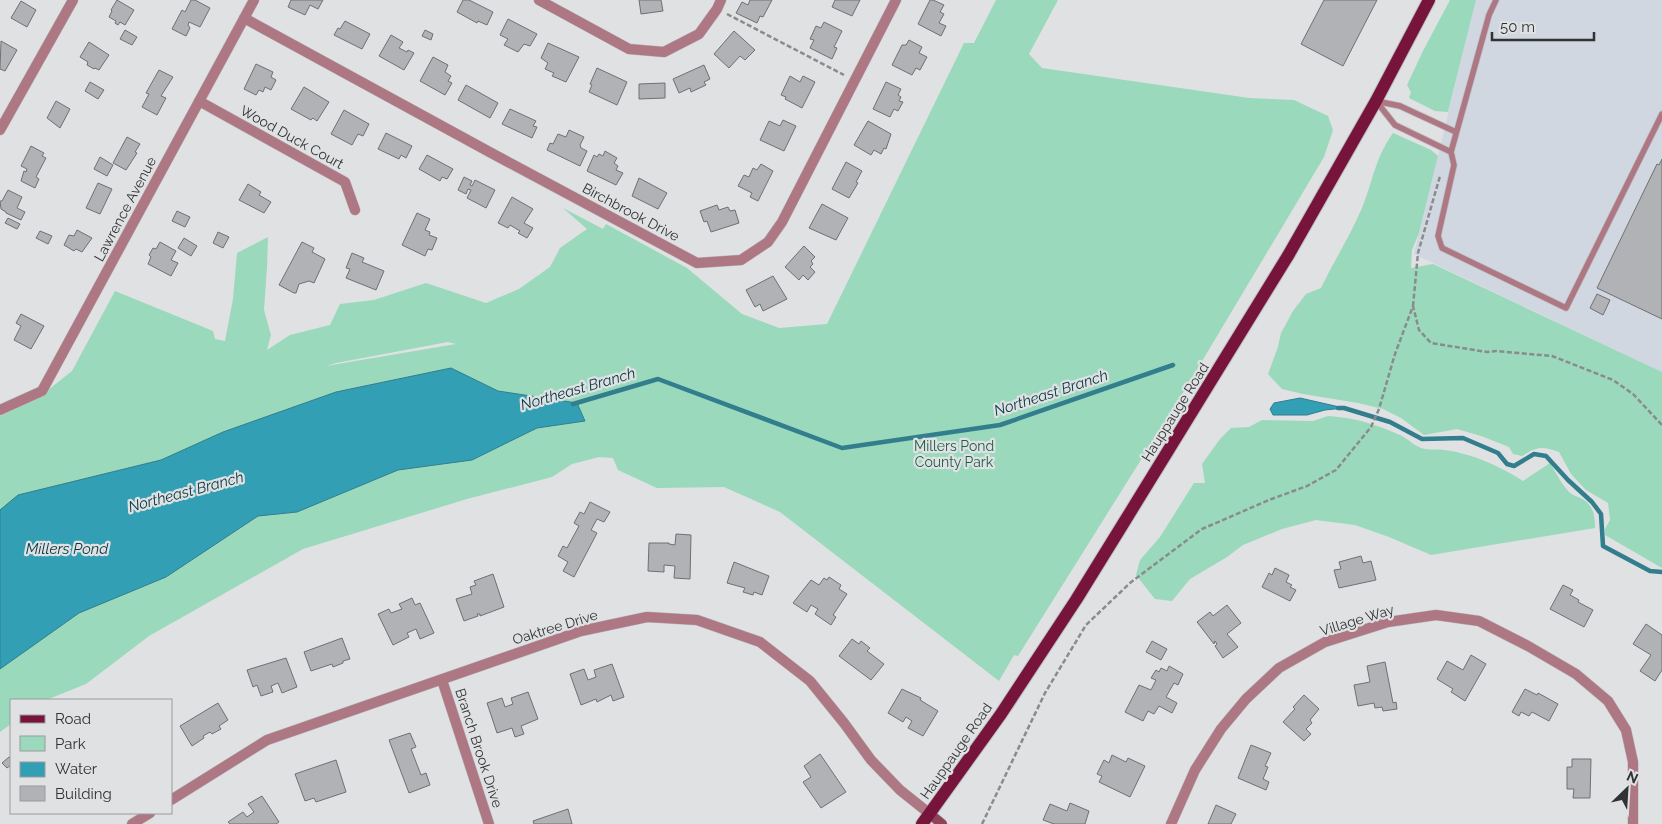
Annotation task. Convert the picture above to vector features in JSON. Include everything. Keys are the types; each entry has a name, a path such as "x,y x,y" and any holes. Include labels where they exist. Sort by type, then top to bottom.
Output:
{"main road":[{"name":"Hauppauge Road","path":"926,819 1001,714 1123,524 1289,254 1376,101 1429,0"}],"street":[{"path":"0,130 73,0"},
{"name":"Lawrence Avenue","path":"0,410 42,391 254,0"},
{"path":"538,0 629,49 664,52 699,34 719,5"},
{"name":"Birchbrook Drive","path":"244,18 697,263 741,260 768,242 782,222 896,0"},
{"name":"Wood Duck Court","path":"199,101 345,182 355,210"},
{"name":"Village Way","path":"1171,824 1195,770 1221,729 1246,699 1279,668 1325,642 1388,622 1436,615 1478,621 1528,646 1576,674 1608,701 1626,730 1633,762 1633,824"},
{"name":"Oaktree Drive","path":"172,799 268,740 581,631 646,617 698,620 760,642 810,681 871,760 926,819"},
{"name":"Branch Brook Drive","path":"442,680 489,824"},
{"path":"132,824 148,814"},
{"path":"926,819 942,824"}],"lane":[{"path":"1496,0 1489,15 1451,152 1454,165 1438,236 1442,248 1566,308 1662,114"},
{"path":"1376,101 1400,106 1456,132"},
{"path":"1376,101 1395,125 1451,152"}],"path":[{"path":"719,5 855,80"},
{"path":"982,824 1045,692 1086,625 1130,583 1202,529 1307,486 1336,470 1371,426 1379,409 1395,354 1413,306 1418,253 1440,176 1451,152"},
{"path":"1413,306 1419,330 1431,343 1487,352 1496,351 1552,356 1613,380 1633,394 1662,425"}],"shaded area":[{"path":"1476,0 1662,0 1662,372 1414,254"}],"green space":[{"name":"Millers Pond County Park","path":"996,0 1058,0 1029,54 1042,68 1249,98 1294,100 1328,116 1333,130 1324,157 1186,388 1018,656 1014,655 999,681 780,512 724,487 657,488 618,470 613,458 599,457 572,464 552,477 467,499 303,549 149,636 86,684 48,699 10,699 10,725 0,732 0,416 38,398 72,371 115,291 213,331 215,339 225,341 233,299 237,253 268,237 264,310 271,335 267,350 290,335 330,325 340,304 374,300 426,283 486,303 519,289 550,267 560,248 587,229 563,208 603,229 606,224 687,268 742,314 779,328 827,324 964,43 974,43","holes":["448,342 456,344 326,366"]},
{"path":"1450,0 1476,0 1448,112 1435,111 1409,98 1411,92 1407,85"},
{"path":"1393,133 1431,150 1438,156 1419,233 1412,250 1411,268 1433,264 1662,372 1662,568 1605,535 1605,529 1610,520 1608,503 1586,490 1571,474 1559,452 1540,448 1522,456 1513,454 1509,447 1457,429 1424,435 1401,418 1383,409 1282,389 1268,374 1281,333 1293,311 1306,294 1321,288 1352,229 1362,208 1382,151"},
{"path":"1328,416 1348,418 1374,425 1402,436 1422,448 1445,450 1476,458 1505,470 1523,481 1550,463 1570,493 1582,499 1590,506 1594,516 1595,528 1431,555 1355,525 1316,520 1282,529 1243,545 1190,579 1172,601 1155,599 1136,575 1140,560 1160,537 1194,483 1205,483 1202,464 1220,439 1231,428 1249,427 1262,420 1313,421"}],"water":[{"name":"Millers Pond","path":"451,368 498,391 577,403 585,421 537,428 472,460 398,470 297,512 258,516 166,577 79,613 0,669 0,510 18,495 161,460 223,432 336,392"},
{"path":"1300,398 1344,408 1325,410 1307,415 1273,415 1270,409 1274,403"}],"building":[{"path":"117,0 134,10 125,25 120,22 118,25 115,23 116,21 109,17"},
{"path":"191,0 195,0 210,8 200,27 189,22 190,28 186,36 172,29 182,10 185,12"},
{"path":"291,0 323,0 318,9 310,5 305,15 288,7"},
{"path":"463,0 469,0 493,12 487,25 478,21 477,23 457,12"},
{"path":"639,0 661,0 663,11 641,14"},
{"path":"750,0 772,0 763,17 760,16 757,23 736,13 742,2 748,5"},
{"path":"835,0 860,0 852,16 832,7"},
{"path":"930,0 944,5 940,12 944,14 939,23 946,26 941,36 918,24"},
{"path":"1324,0 1377,0 1343,66 1301,44"},
{"path":"21,1 36,10 27,27 11,18"},
{"path":"508,19 537,34 530,46 524,44 518,52 504,45 508,39 500,35"},
{"path":"345,21 370,34 362,49 334,35"},
{"path":"824,22 842,31 834,47 837,48 832,59 810,48 814,40 810,39 816,26 821,28"},
{"path":"125,30 137,37 132,45 120,39"},
{"path":"425,30 433,34 431,40 422,36"},
{"path":"734,31 755,50 745,60 740,56 729,68 714,54"},
{"path":"391,35 403,42 399,48 414,53 404,70 379,56"},
{"path":"909,40 922,47 919,53 927,57 920,70 916,68 912,75 892,65 902,45 906,45"},
{"path":"1,41 17,50 5,71 0,69"},
{"path":"89,42 109,55 99,70 87,65 88,62 80,57"},
{"path":"548,43 579,57 566,82 552,76 554,73 545,69 548,63 541,58"},
{"path":"433,57 448,65 445,72 451,76 448,81 452,83 445,95 420,81"},
{"path":"256,64 273,72 271,77 276,80 271,90 265,87 263,92 259,90 256,95 244,89"},
{"path":"704,65 710,79 704,82 706,85 691,92 690,88 679,93 673,79"},
{"path":"597,68 627,82 617,105 589,92 592,85 590,84"},
{"path":"159,70 173,77 161,96 166,98 157,115 142,107 149,94 146,93"},
{"path":"790,76 800,82 803,76 815,82 802,108 781,95"},
{"path":"90,82 104,90 98,99 85,91"},
{"path":"886,82 901,89 898,95 901,97 899,101 903,102 898,111 894,109 890,117 873,109"},
{"path":"665,83 665,98 639,99 639,84"},
{"path":"466,85 498,103 490,118 458,100"},
{"path":"304,87 329,102 317,121 313,118 311,120 291,109"},
{"path":"56,101 70,109 60,128 47,118"},
{"path":"510,109 536,121 533,126 537,127 532,138 502,124"},
{"path":"344,110 369,124 363,136 358,134 352,145 331,134"},
{"path":"783,120 796,126 784,151 760,140 769,121 780,126"},
{"path":"868,121 891,134 886,149 884,148 881,154 874,150 871,155 854,145"},
{"path":"569,130 584,137 580,145 581,148 587,151 580,166 547,150 550,143 553,144 558,134 566,137"},
{"path":"386,133 412,146 406,158 401,155 399,159 378,149"},
{"path":"127,137 140,144 135,152 137,153 126,170 113,163"},
{"path":"31,146 44,153 42,156 46,158 36,177 39,179 35,188 21,181 24,171 26,172 27,169 21,166"},
{"path":"605,151 617,158 614,163 618,166 616,170 623,173 616,185 587,171 594,155 597,157 599,154 603,156"},
{"path":"427,155 453,169 447,179 442,177 440,181 419,169"},
{"path":"100,157 113,165 107,176 94,169"},
{"path":"1662,159 1662,319 1597,288 1657,164 1659,165"},
{"path":"846,162 862,171 856,182 858,183 849,198 832,189"},
{"path":"761,164 773,171 758,201 750,197 752,193 738,186 744,175 749,177 753,168 757,170"},
{"path":"464,177 472,181 470,185 472,186 475,180 495,190 486,208 467,198 471,190 468,189 466,194 458,190"},
{"path":"639,178 667,193 658,209 632,196"},
{"path":"98,183 112,189 100,214 86,208"},
{"path":"248,184 261,192 259,195 271,202 264,213 239,200"},
{"path":"8,190 22,197 17,208 25,212 21,220 1,209 0,201 2,201"},
{"path":"512,197 533,209 524,223 533,228 527,238 510,225 508,228 498,223"},
{"path":"822,204 848,218 836,240 809,228"},
{"path":"717,205 719,210 728,207 730,211 735,210 739,223 711,232 707,221 704,222 700,211"},
{"path":"177,211 190,217 185,227 172,221"},
{"path":"417,213 430,219 425,230 430,232 429,235 437,238 432,250 428,249 425,256 402,245"},
{"path":"8,218 20,224 17,229 5,223"},
{"path":"77,230 92,238 82,252 76,249 74,251 64,245 69,235 74,236"},
{"path":"40,231 52,236 48,244 36,238"},
{"path":"218,232 229,237 223,248 213,243"},
{"path":"184,238 197,246 191,256 178,248"},
{"path":"160,242 176,251 171,260 178,263 171,276 148,264 151,257 149,255"},
{"path":"302,242 314,248 312,252 325,259 314,283 309,281 299,284 296,293 294,293 279,285"},
{"path":"804,246 815,257 811,261 813,264 810,267 815,272 808,280 803,275 799,280 785,267"},
{"path":"352,253 364,258 362,262 384,271 376,290 346,278 350,269 346,268"},
{"path":"773,276 787,299 763,311 760,304 755,307 746,290"},
{"path":"1597,294 1610,300 1603,315 1590,308"},
{"path":"21,314 44,326 31,349 14,340 21,326 16,323"},
{"path":"590,502 610,512 604,522 597,519 591,530 597,533 574,577 563,571 568,562 558,556 563,546 567,548 579,526 574,523 580,512 584,514"},
{"path":"676,534 691,535 690,579 674,578 675,566 664,565 664,572 648,571 649,543 669,543 675,545"},
{"path":"1361,556 1363,563 1371,561 1376,580 1339,588 1334,570 1341,569 1339,562"},
{"path":"734,562 769,576 762,595 754,592 753,595 743,592 745,588 727,583"},
{"path":"1275,568 1289,575 1286,582 1296,590 1290,601 1262,587 1269,573 1272,575"},
{"path":"493,574 504,607 480,616 480,614 477,614 478,616 464,621 456,599 472,594 470,587 476,585 474,581"},
{"path":"829,577 841,585 839,589 847,594 833,615 836,617 831,625 815,614 818,609 811,605 807,612 793,603 811,580 819,585 824,578 827,580"},
{"path":"1563,585 1573,590 1570,595 1579,600 1578,602 1593,610 1584,627 1550,609"},
{"path":"412,598 415,605 420,603 434,633 420,639 416,629 407,633 409,637 393,645 378,614 389,609 391,613 402,609 399,604"},
{"path":"1227,605 1241,623 1227,634 1238,647 1223,658 1215,646 1217,644 1215,641 1214,644 1197,622 1210,612 1213,616"},
{"path":"1646,624 1662,635 1662,670 1655,681 1640,671 1651,655 1633,644"},
{"path":"342,638 350,659 333,667 332,664 311,671 304,652"},
{"path":"852,639 859,644 861,641 870,648 867,651 884,664 871,680 839,656"},
{"path":"1152,641 1167,649 1161,660 1146,652"},
{"path":"1471,655 1486,664 1465,701 1451,692 1453,689 1437,679 1447,661 1463,670"},
{"path":"286,658 297,687 282,693 278,683 271,686 273,692 261,696 257,685 253,687 247,670"},
{"path":"1385,662 1393,703 1396,702 1397,709 1383,711 1382,707 1375,708 1374,703 1358,706 1354,685 1370,682 1367,666"},
{"path":"612,664 624,697 613,701 611,695 597,702 596,699 581,705 570,674 584,669 588,680 596,677 594,670"},
{"path":"1169,666 1183,674 1178,685 1174,683 1166,697 1177,703 1172,713 1159,706 1154,714 1148,711 1143,721 1125,712 1139,685 1151,690 1156,680 1151,678 1156,670 1159,672 1161,668 1167,671"},
{"path":"902,689 921,698 920,700 938,711 923,736 908,728 912,721 906,717 903,722 888,713"},
{"path":"1525,689 1537,695 1538,693 1558,704 1549,721 1532,712 1529,716 1521,712 1519,716 1512,712"},
{"path":"528,692 538,719 521,726 524,734 515,737 512,728 497,733 487,703 502,698 505,707 513,704 511,698"},
{"path":"1304,695 1319,709 1310,720 1312,723 1306,729 1311,734 1304,741 1283,722"},
{"path":"218,703 228,720 219,726 221,729 203,736 204,738 192,746 180,726"},
{"path":"410,733 416,747 411,749 421,775 426,773 430,785 409,793 389,740"},
{"path":"1251,745 1271,753 1265,766 1268,767 1263,779 1269,782 1266,790 1238,778"},
{"path":"820,754 846,792 821,808 803,782 811,777 804,766"},
{"path":"1112,755 1126,762 1128,758 1145,766 1130,797 1099,782 1102,776 1097,774 1104,760 1109,763"},
{"path":"10,758 10,766 7,768 2,763"},
{"path":"1572,759 1591,759 1590,798 1573,798 1574,789 1567,789 1567,767 1572,767"},
{"path":"336,760 346,792 316,802 314,798 305,801 295,774"},
{"path":"262,796 279,822 276,824 230,824 228,822 243,812 247,817 254,812 248,804"},
{"path":"1070,803 1089,811 1085,824 1054,824 1043,820 1050,804 1067,811"},
{"path":"1216,805 1236,814 1231,824 1208,824"},
{"path":"568,809 572,824 534,824 533,821"}],"waterway":[{"name":"Northeast Branch","path":"573,404 658,379 842,448 1000,425 1173,365"},
{"path":"1338,408 1344,408 1390,422 1422,439 1463,438 1498,453 1507,464 1514,466 1534,454 1546,456 1592,502 1601,514 1603,546 1650,571 1662,572"}]}
